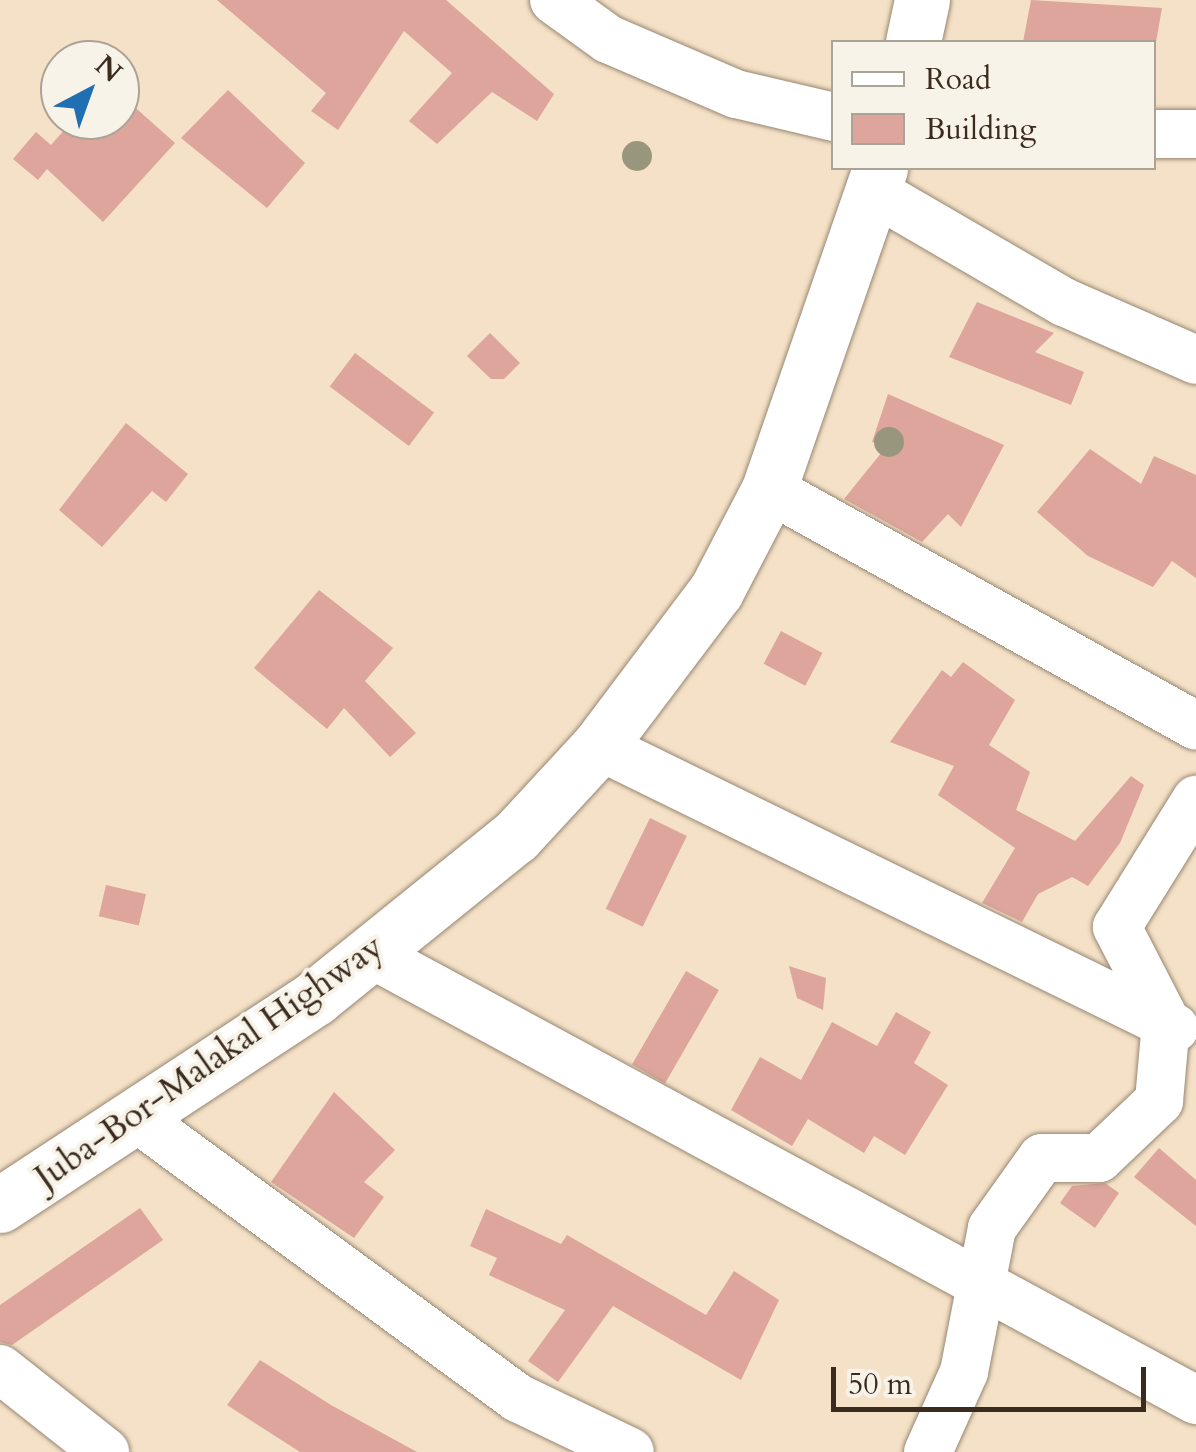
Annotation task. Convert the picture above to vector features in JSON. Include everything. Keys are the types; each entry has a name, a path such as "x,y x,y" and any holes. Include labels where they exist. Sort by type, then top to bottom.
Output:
{"main road":[{"path":"913,40 922,0"},
{"name":"Juba-Bor-Malakal Highway","path":"0,1205 138,1119 371,954 516,836 599,746 716,591 769,490 877,179"}],"street":[{"path":"554,0 608,39 736,94 831,116"},
{"path":"1156,134 1196,134"},
{"path":"877,179 1064,302 1196,360"},
{"path":"769,490 1196,726"},
{"path":"599,746 1181,1032"},
{"path":"928,1452 964,1372 992,1228 1042,1158 1099,1158 1159,1101 1181,1032 1117,927 1196,800"},
{"path":"371,954 1196,1400"},
{"path":"138,1119 518,1398 630,1452"},
{"path":"0,1369 105,1452"}],"building":[{"path":"217,0 446,0 554,94 537,121 492,92 437,144 409,121 452,73 404,31 338,130 311,111 326,93"},
{"path":"1031,0 1162,8 1156,42 1023,40"},
{"path":"228,90 305,163 267,208 181,138"},
{"path":"140,112 175,143 103,222 47,169 38,180 13,159 36,132 40,140 51,145 55,140 140,140"},
{"path":"977,302 1054,333 1035,352 1084,372 1071,405 949,357"},
{"path":"490,333 520,363 504,379 491,379 467,356"},
{"path":"355,353 434,413 409,446 330,387"},
{"path":"888,394 1004,445 961,527 948,514 922,542 844,499 886,447 872,442"},
{"path":"126,423 188,474 166,502 152,491 102,547 59,510"},
{"path":"1090,449 1141,484 1154,456 1196,475 1196,578 1172,561 1153,587 1088,556 1037,512"},
{"path":"319,590 393,648 365,681 416,733 390,757 344,708 327,729 254,668"},
{"path":"781,631 822,653 805,686 764,664"},
{"path":"963,662 1015,700 989,745 1030,772 1016,810 1075,841 1131,776 1144,785 1120,843 1088,886 1072,877 1038,894 1022,922 982,903 1015,848 938,795 954,766 890,742 942,670 951,677"},
{"path":"650,818 687,836 643,927 606,909"},
{"path":"106,885 146,894 139,925 99,916"},
{"path":"789,966 826,978 823,1010 797,998"},
{"path":"686,971 719,990 665,1084 632,1065"},
{"path":"896,1012 931,1032 914,1063 948,1085 905,1155 874,1136 864,1153 808,1119 792,1146 731,1110 760,1057 801,1080 832,1022 877,1046"},
{"path":"334,1092 395,1150 364,1182 384,1197 354,1238 271,1182"},
{"path":"1159,1148 1196,1180 1196,1226 1134,1177"},
{"path":"1105,1183 1119,1193 1095,1228 1060,1203 1072,1186"},
{"path":"140,1208 163,1240 12,1345 0,1342 0,1305"},
{"path":"486,1209 561,1244 567,1235 706,1315 734,1271 779,1300 741,1380 613,1306 558,1382 528,1361 565,1310 489,1275 497,1258 470,1246"},
{"path":"260,1360 417,1452 300,1452 227,1405"}]}
